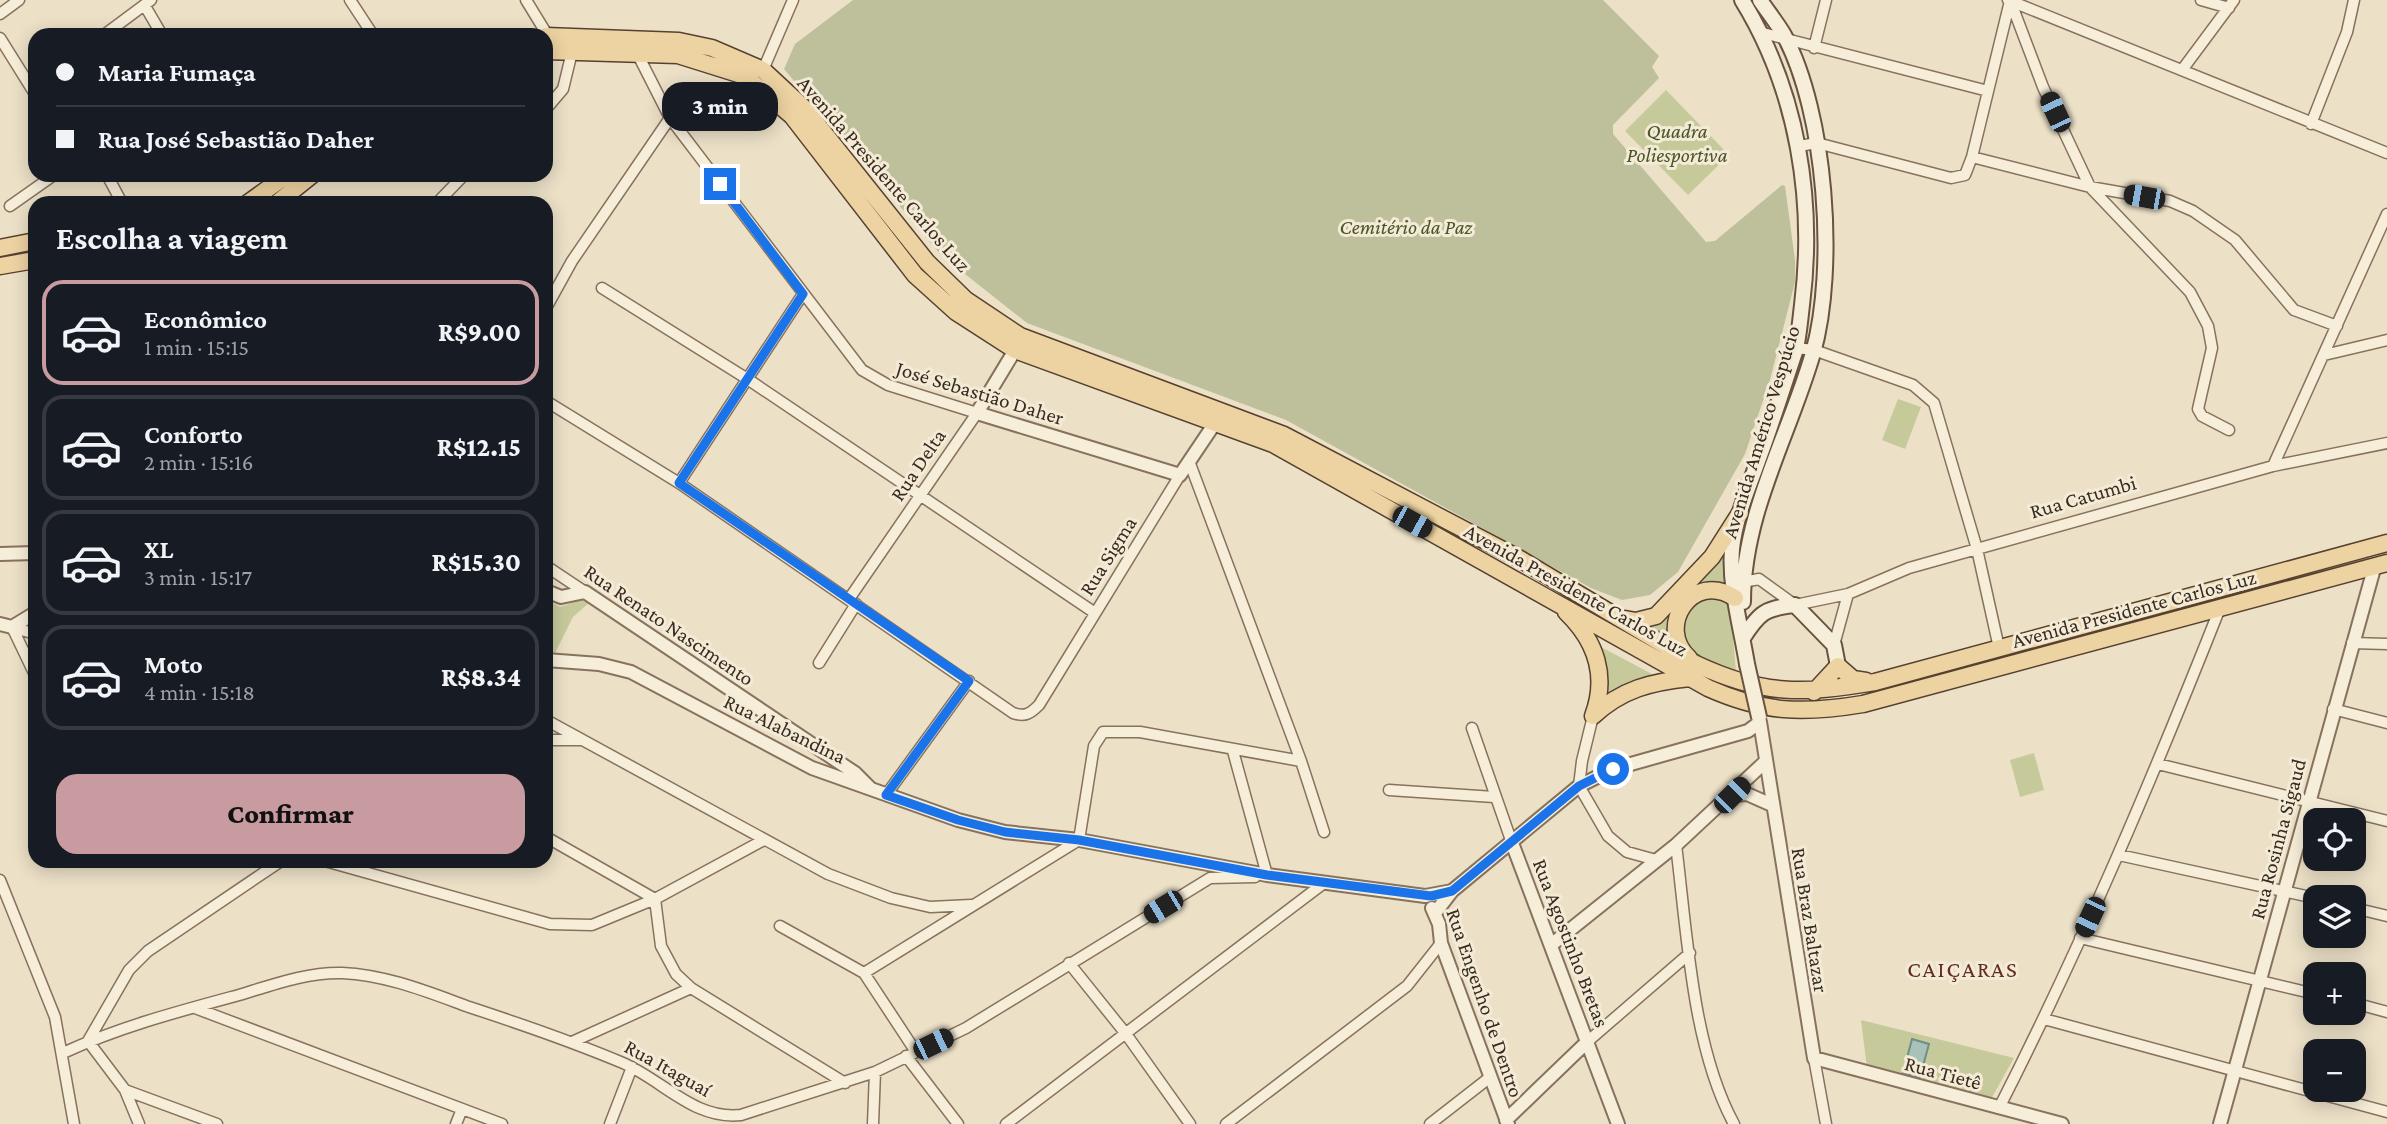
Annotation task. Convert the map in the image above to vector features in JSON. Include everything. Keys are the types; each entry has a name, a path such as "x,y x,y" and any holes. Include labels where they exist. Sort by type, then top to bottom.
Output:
{"main road":[{"name":"Avenida Américo Vespúcio","path":"1742,0 1763,33 1782,85 1799,146 1806,224 1805,276 1796,348 1740,513 1732,547 1735,598 1760,719"},
{"name":"Avenida Américo Vespúcio","path":"1743,638 1743,582 1748,537 1814,350 1824,281 1825,222 1817,143 1801,80 1784,36 1760,0"},
{"name":"Avenida Presidente Carlos Luz","path":"553,41 679,40 712,48 763,69 804,108 927,262 966,300 1020,335 1219,416 1551,598 1693,671 1771,690 1813,692 1875,682 2384,544"},
{"name":"Avenida Presidente Carlos Luz","path":"553,44 572,52 678,55 708,62 745,76 764,89 792,116 915,275 956,312 1015,350 1296,441 1520,559 1622,619 1731,699 1767,710 1828,710 1863,704 2381,564"},
{"path":"272,196 291,190"},
{"path":"0,248 28,243"},
{"path":"0,265 28,261"},
{"path":"1622,619 1636,621 1656,615 1713,557 1740,513"},
{"path":"2381,564 2384,544"},
{"path":"1593,716 1625,691 1693,671 1677,638 1679,612 1688,598 1706,589 1723,589 1735,598"},
{"path":"1551,598 1577,623 1593,646 1600,679 1593,716"},
{"path":"1794,605 1834,645 1838,666 1853,679 1875,682"},
{"name":"Rua Catumbi","path":"1743,638 1760,614 1776,607 1794,605"},
{"path":"1813,692 1838,666"}],"street":[{"path":"0,13 19,0"},
{"path":"350,0 368,28"},
{"path":"526,0 540,28"},
{"path":"763,69 793,0"},
{"path":"1814,48 1826,0"},
{"path":"2009,0 2387,153"},
{"path":"1799,146 1817,143 1951,178 1965,175 1972,157 2009,0"},
{"path":"2009,0 2043,87 2090,187 2190,292 2202,314 2212,348 2198,409 2202,416 2229,430"},
{"path":"2182,70 2231,4 2201,0"},
{"path":"2311,124 2347,32 2354,0"},
{"path":"114,28 148,3 159,28"},
{"path":"1763,33 1784,36 1814,48 1988,91"},
{"path":"2,43 28,81"},
{"path":"553,101 563,89 572,52"},
{"name":"José Sebastião Daher","path":"637,53 670,118 849,355 873,379 1180,475"},
{"path":"553,295 572,261 670,118"},
{"path":"1972,157 2090,187 2170,201 2202,216 2235,240 2294,310 2337,326"},
{"path":"9,206 44,182"},
{"path":"444,196 457,182"},
{"path":"2273,466 2387,214"},
{"path":"2372,247 2387,242"},
{"path":"602,288 749,380 1095,613"},
{"path":"679,483 803,294"},
{"path":"2325,355 2387,340"},
{"path":"1796,348 1814,350 1913,385 1929,396 1937,410 1977,549 1999,648"},
{"name":"Rua Delta","path":"820,663 853,601 920,495 977,413 1015,350"},
{"path":"553,405 679,483 969,681 879,793"},
{"name":"Rua Sigma","path":"969,681 1022,716 1031,713 1219,416"},
{"name":"Rua Catumbi","path":"1794,605 1848,594 1909,568 2273,466 2387,443"},
{"path":"1189,461 1301,761 1324,832"},
{"path":"0,554 28,552"},
{"name":"Rua Rosinha Sigaud","path":"2220,1124 2333,709 2352,643 2381,564"},
{"name":"Rua Renato Nascimento","path":"553,571 855,773 879,793"},
{"path":"1743,582 1759,579 1794,605"},
{"path":"553,594 561,597 585,592"},
{"path":"1834,645 1848,594"},
{"path":"1999,1108 2044,1019 2119,855 2220,608"},
{"path":"6,625 28,616"},
{"path":"6,625 28,632"},
{"path":"6,625 28,664"},
{"path":"2352,643 2387,645"},
{"name":"Rua Alabandina","path":"553,661 600,664 631,672 812,768 958,820 1005,832 1079,840 1264,875 1425,896 1452,891"},
{"path":"2333,709 2387,723"},
{"path":"1593,716 1584,750 1579,786 1608,836 1627,852 1656,860"},
{"path":"1435,913 1452,891 1579,786 1613,769 1748,731 1760,719"},
{"name":"Rua Braz Baltazar","path":"1760,719 1826,1124"},
{"path":"553,724 762,841 828,874 891,898 930,906 972,905"},
{"path":"864,973 1079,840 1091,762 1098,738 1112,730 1140,732 1233,751 1301,761"},
{"path":"1748,731 1763,739"},
{"name":"Rua Agostinho Bretas","path":"1473,733 1494,797 1618,1124"},
{"path":"553,740 579,740"},
{"path":"1233,751 1264,875"},
{"path":"1551,944 1676,845 1766,761"},
{"path":"2158,764 2387,821"},
{"path":"1389,790 1494,797"},
{"path":"1732,795 1747,794 1772,805"},
{"path":"553,841 655,899 666,959 691,988 845,1083"},
{"path":"350,868 550,925 592,925 655,899 762,841"},
{"path":"1676,845 1690,953 1712,1070 1720,1098 1734,1124"},
{"path":"2119,855 2303,895"},
{"path":"139,1124 125,1090 88,1041 129,970 148,951 271,868"},
{"name":"Rua Itaguaí","path":"63,1053 88,1041 194,1007 305,976 341,973 391,980 572,1042 632,1067 703,1111 723,1116 741,1115 875,1072 966,1028 1210,878 1264,875"},
{"path":"0,880 55,1017 74,1124"},
{"path":"1006,1124 1324,883"},
{"name":"Rua Engenho de Dentro","path":"1425,896 1435,913 1441,943 1507,1122"},
{"path":"2366,911 2387,916"},
{"path":"780,926 864,973 911,1054 958,1124"},
{"path":"2080,938 2303,991"},
{"path":"1226,1124 1407,986 1441,943"},
{"path":"1507,1122 1587,1042 1690,953"},
{"path":"1069,963 1126,1034 1190,1124"},
{"path":"572,1042 691,988"},
{"path":"2366,1006 2387,1012"},
{"path":"194,1007 502,1124"},
{"path":"2044,1019 2387,1112"},
{"name":"Rua Tietê","path":"1814,1058 2063,1124"},
{"path":"610,1124 632,1067"},
{"path":"873,1124 875,1072"},
{"path":"1430,1124 1489,1078"},
{"path":"125,1090 217,1124"},
{"path":"456,1124 462,1109"}],"green space":[{"name":"Cemitério da Paz","path":"853,0 1603,0 1659,56 1652,67 1659,78 1613,125 1613,134 1706,242 1715,241 1782,185 1785,186 1795,260 1795,282 1770,380 1745,454 1678,572 1650,595 1622,600 1591,588 1286,420 1027,323 941,255 784,69 795,44"},
{"name":"Quadra Poliesportiva","path":"1666,90 1729,155 1688,195 1625,131"},
{"path":"1898,399 1921,407 1905,449 1882,440"},
{"path":"1723,551 1728,587 1703,584 1673,643 1647,629 1659,621"},
{"path":"1704,595 1727,602 1731,614 1736,672 1696,657 1686,647 1681,623 1683,615"},
{"path":"583,599 590,602 573,617 553,655 553,604 560,607"},
{"path":"1601,647 1652,674 1650,679 1615,694 1609,692 1601,666"},
{"path":"2034,753 2044,790 2020,797 2010,760"},
{"path":"1861,1020 2014,1058 1990,1101 1867,1068"}],"water":[{"path":"1912,1039 1929,1044 1920,1077 1903,1073"}],"district":[{"name":"CAIÇARAS","path":"1963,969"}],"route":[{"path":"720,184 803,294 679,483 969,681 886,795 958,820 1005,832 1079,840 1267,875 1431,896 1452,891 1579,786 1613,769"}]}
